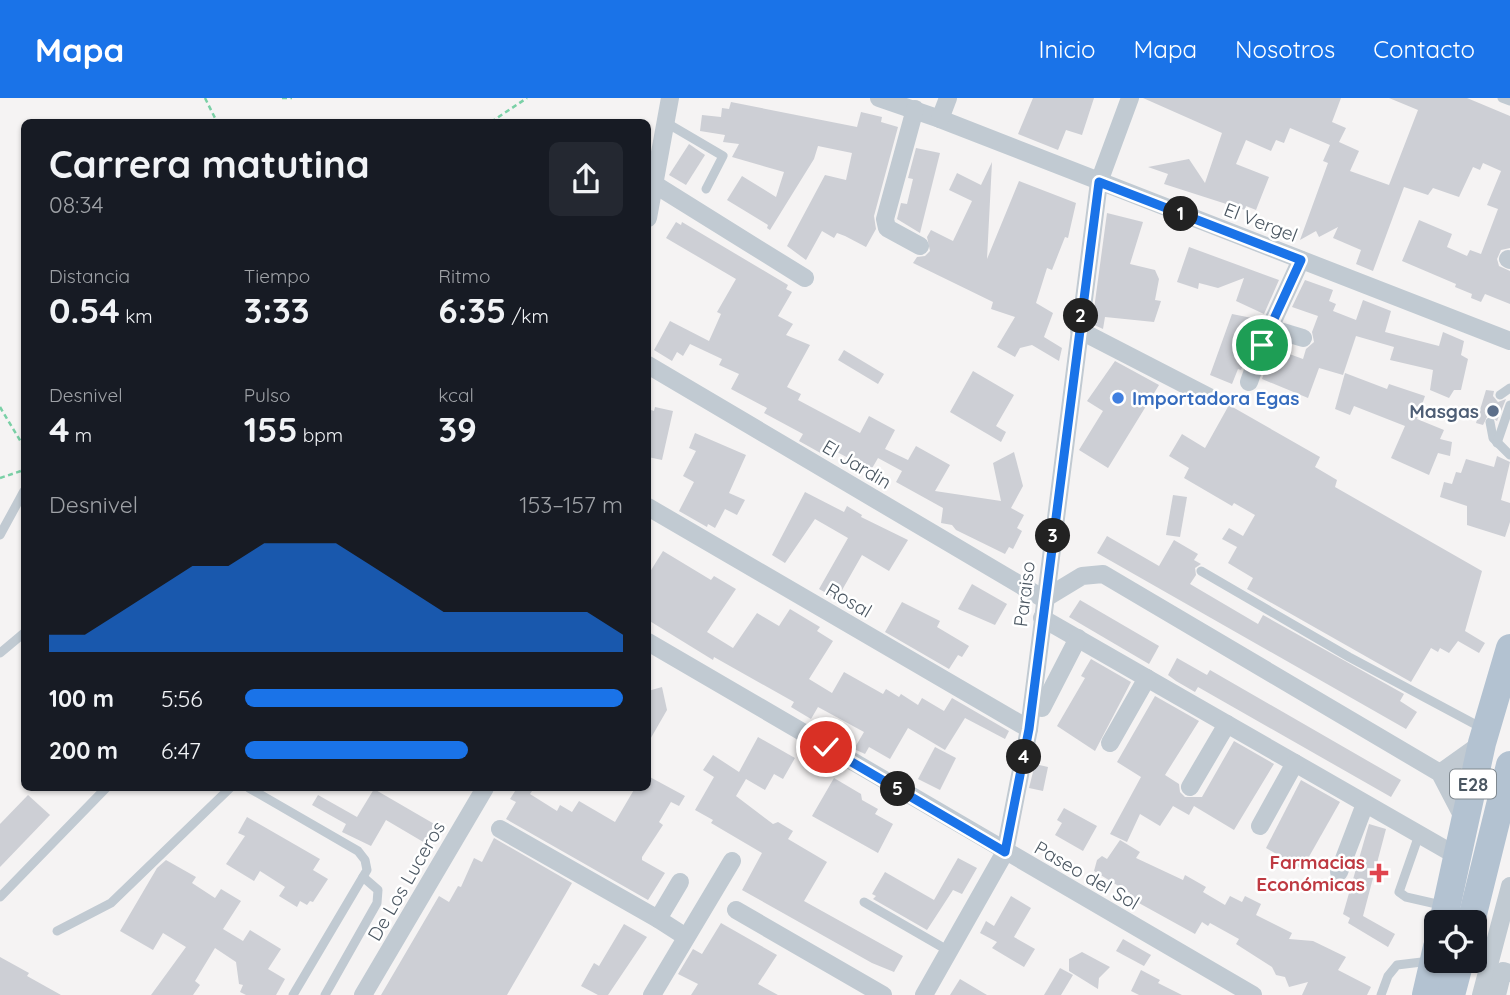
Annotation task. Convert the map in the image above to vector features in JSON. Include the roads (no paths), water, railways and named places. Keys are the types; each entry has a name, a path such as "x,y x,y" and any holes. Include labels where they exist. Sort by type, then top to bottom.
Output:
{"main road":[{"name":"E28","path":"1459,910 1457,856 1484,737 1510,648"},
{"name":"E28","path":"1460,910 1510,765"},
{"path":"1426,995 1436,973"},
{"path":"1446,973 1451,995"}],"street":[{"path":"651,201 670,98"},
{"name":"El Vergel","path":"879,98 940,118 1510,341"},
{"path":"940,118 948,98"},
{"name":"Paraiso","path":"924,995 1005,852 1029,729 1099,182 1130,98"},
{"path":"915,109 884,219 887,228 920,246"},
{"path":"654,184 805,278"},
{"path":"1249,382 1301,260"},
{"path":"1270,328 1303,338"},
{"path":"1079,330 1209,397"},
{"name":"El Jardin","path":"651,367 1043,608 1078,638 1457,856"},
{"name":"Rosal","path":"651,509 1029,729"},
{"path":"1043,608 1082,576 1103,574 1440,773 1465,821"},
{"path":"1042,708 1078,638"},
{"name":"Paseo del Sol","path":"651,644 1253,995"},
{"path":"1110,743 1147,678"},
{"path":"1190,787 1227,724"},
{"path":"1440,773 1484,737"},
{"path":"1260,826 1295,763"},
{"name":"De Los Luceros","path":"363,995 483,791"},
{"path":"1339,872 1365,804"},
{"path":"500,829 687,937"},
{"path":"652,995 732,861"},
{"path":"657,919 680,882"},
{"path":"1481,995 1503,935 1510,886"},
{"path":"736,910 883,995"},
{"path":"1497,995 1503,971 1510,973"}],"lane":[{"path":"1502,98 1510,101"},
{"path":"665,121 723,156 706,190"},
{"path":"1500,395 1510,388"},
{"path":"1496,443 1510,405"},
{"path":"1490,422 1496,443 1510,455"},
{"path":"0,535 21,496"},
{"path":"1201,571 1484,737"},
{"path":"0,653 21,636"},
{"path":"0,897 103,791"},
{"path":"57,932 111,903 227,791"},
{"path":"254,791 358,851 365,860 367,870 293,995"},
{"path":"1419,835 1399,892 1406,897 1447,910"},
{"path":"325,995 377,903 378,890 363,877"},
{"path":"864,902 949,951"},
{"path":"1381,995 1388,976 1397,965 1424,960"}],"place":[{"name":"Importadora Egas","path":"1118,398"},
{"name":"Masgas","path":"1493,411"},
{"name":"Farmacias Económicas","path":"1379,873"}]}
